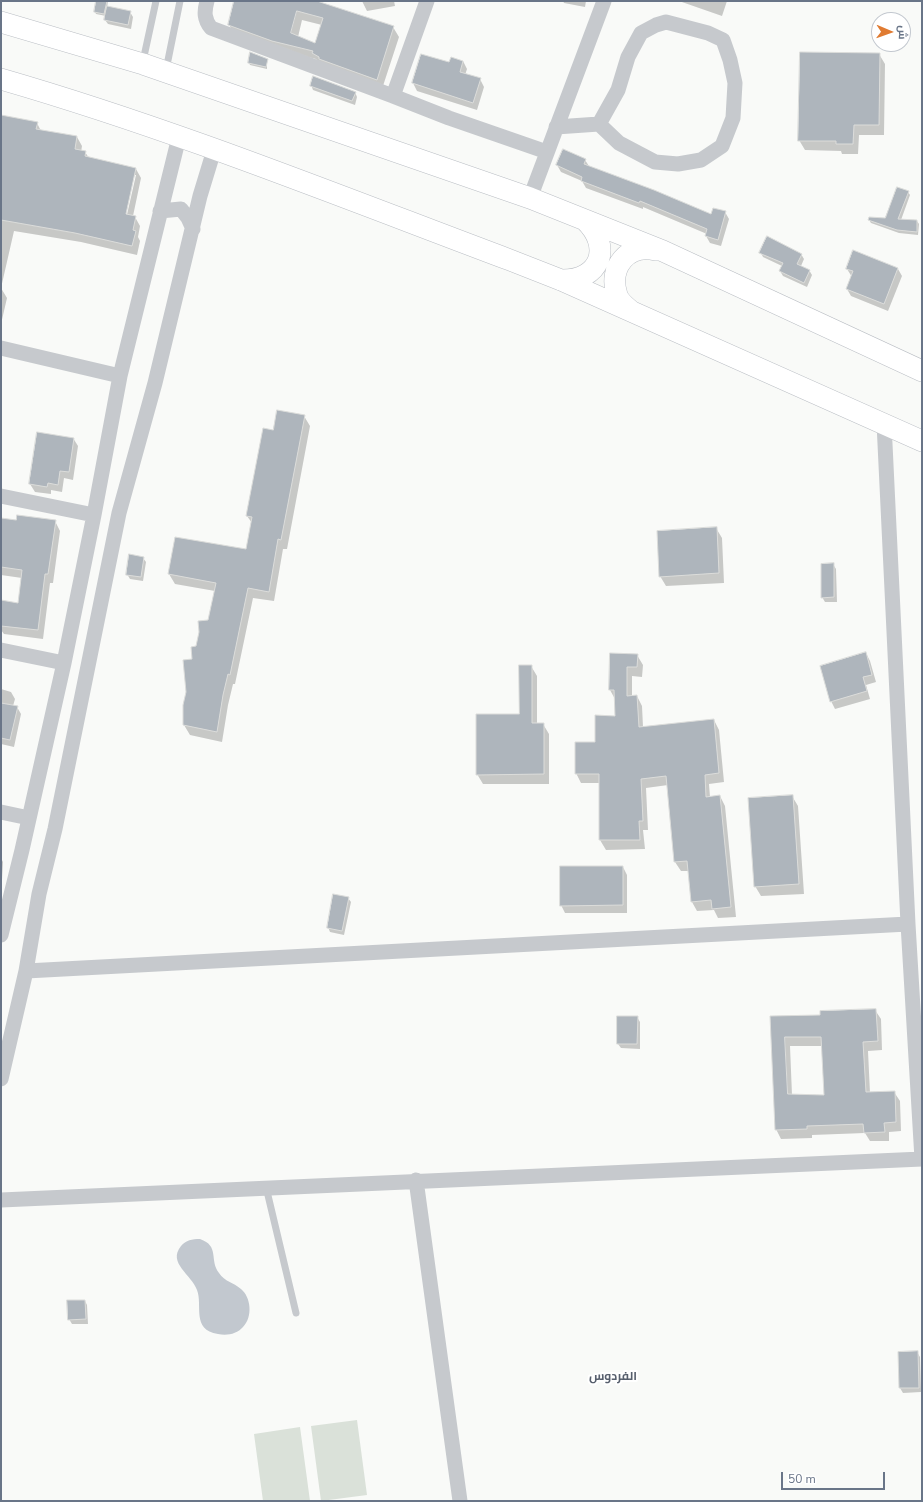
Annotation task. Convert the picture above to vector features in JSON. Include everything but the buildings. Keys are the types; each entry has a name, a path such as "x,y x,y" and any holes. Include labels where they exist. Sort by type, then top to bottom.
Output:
{"street":[{"path":"207,1 204,15 211,28 449,118 547,152"},
{"path":"393,96 427,1"},
{"path":"530,198 604,1"},
{"path":"1,22 143,64 530,198 663,251 922,371"},
{"path":"556,127 599,124 619,143 655,162 678,164 701,160 722,146 733,118 735,83 730,60 723,40 708,33 666,22 656,25 641,33 628,57 618,90 599,124"},
{"path":"1,80 49,93 179,137 561,280 922,441"},
{"path":"1,935 64,663 120,376 179,137"},
{"path":"1,1079 26,971 39,894 55,829 119,513 155,383 214,150"},
{"path":"160,211 181,209 188,218 193,229"},
{"path":"561,280 575,280 587,275 599,260 600,242 597,233 585,220"},
{"path":"633,312 622,304 617,296 616,276 618,266 631,252 639,248 663,251"},
{"path":"1,348 120,376"},
{"path":"1,1200 416,1180 922,1159 908,924 884,423"},
{"path":"1,496 94,515"},
{"path":"1,650 64,663"},
{"path":"1,812 29,818"},
{"path":"26,971 908,924"},
{"path":"416,1180 460,1501"}],"lane":[{"path":"143,64 156,1"},
{"path":"166,72 180,1"},
{"path":"266,1187 296,1313"}],"shaded area":[{"path":"200,1239 210,1245 216,1268 221,1276 241,1289 249,1302 250,1307 246,1323 235,1333 228,1335 218,1334 210,1332 204,1328 201,1322 199,1296 197,1290 182,1269 177,1258 177,1252 185,1242"},
{"path":"357,1420 367,1495 321,1501 311,1426"},
{"path":"300,1427 310,1501 263,1501 254,1434"}],"district":[{"name":"الفردوس","path":"613,1377"}]}
